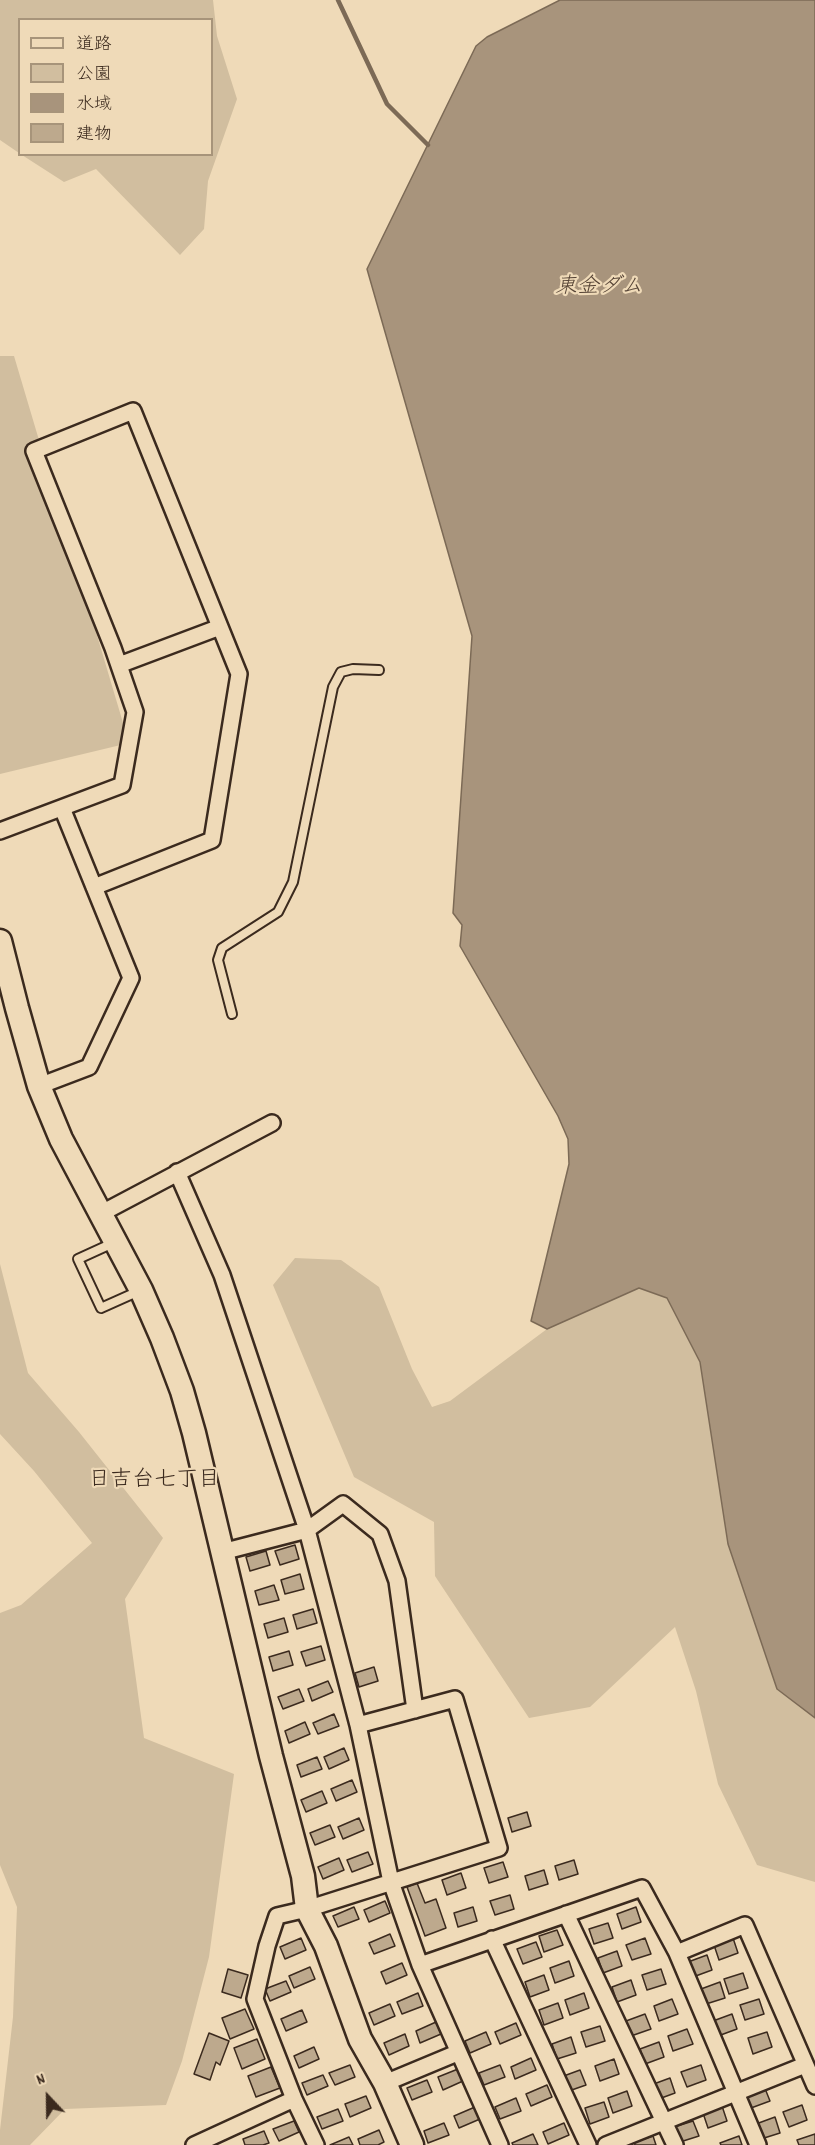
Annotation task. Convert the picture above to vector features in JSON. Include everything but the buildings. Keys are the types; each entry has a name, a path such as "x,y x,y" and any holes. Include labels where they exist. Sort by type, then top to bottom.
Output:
{"street":[{"path":"0,831 122,785 135,712 119,665 34,451 133,411 239,674 212,840 94,887"},
{"path":"119,665 220,627"},
{"path":"39,1086 89,1067 131,978 62,808"},
{"path":"0,941 39,1086 61,1138 141,1290 182,1391 271,1756 303,1876 307,1909 326,1946 360,2038 385,2083 412,2145"},
{"path":"100,1214 272,1123"},
{"path":"177,1172 222,1275 307,1530 358,1725 391,1882 420,1965 457,2053 500,2145"},
{"path":"222,1552 307,1530 343,1504 380,1534 397,1581 415,1710"},
{"path":"316,2145 294,2099 255,1999 267,1946 277,1916 307,1909 499,1848 455,1699 358,1725"},
{"path":"420,1965 642,1888 677,1953 758,2145"},
{"path":"566,1914 675,2145"},
{"path":"677,1953 745,1925 815,2086"},
{"path":"492,1939 588,2145"},
{"path":"385,2083 457,2053"},
{"path":"606,2145 805,2064"},
{"path":"194,2145 294,2099"}],"lane":[{"path":"232,1014 218,960 222,948 278,912 293,882 333,687 341,672 353,669 379,670"},
{"path":"115,1242 78,1259 101,1308 141,1290"}],"green space":[{"path":"0,0 213,0 217,36 237,99 208,181 204,229 180,255 96,169 64,182 24,156 213,156 213,18 18,18 18,152 0,140"},
{"path":"0,356 14,356 129,743 0,774"},
{"path":"295,1258 341,1260 379,1287 412,1369 432,1407 450,1401 547,1329 639,1288 667,1298 700,1362 728,1544 777,1689 815,1718 815,1882 757,1865 718,1784 696,1691 675,1627 590,1707 529,1718 435,1576 434,1522 354,1477 273,1285"},
{"path":"0,1264 28,1373 79,1432 163,1538 125,1599 144,1738 234,1774 209,1957 182,2061 166,2105 65,2109 30,2145 0,2145 13,2017 17,1907 0,1865 0,1613 21,1605 92,1543 34,1471 0,1434"}],"water":[{"name":"東金ダム","path":"560,0 815,0 815,1718 777,1689 728,1544 700,1362 667,1298 639,1288 547,1329 531,1321 569,1164 568,1139 558,1116 460,946 462,925 453,913 472,636 367,269 476,46 487,37"}],"waterway":[{"path":"338,0 387,104 428,145"}],"district":[{"name":"日吉台七丁目","path":"154,1482"}]}
